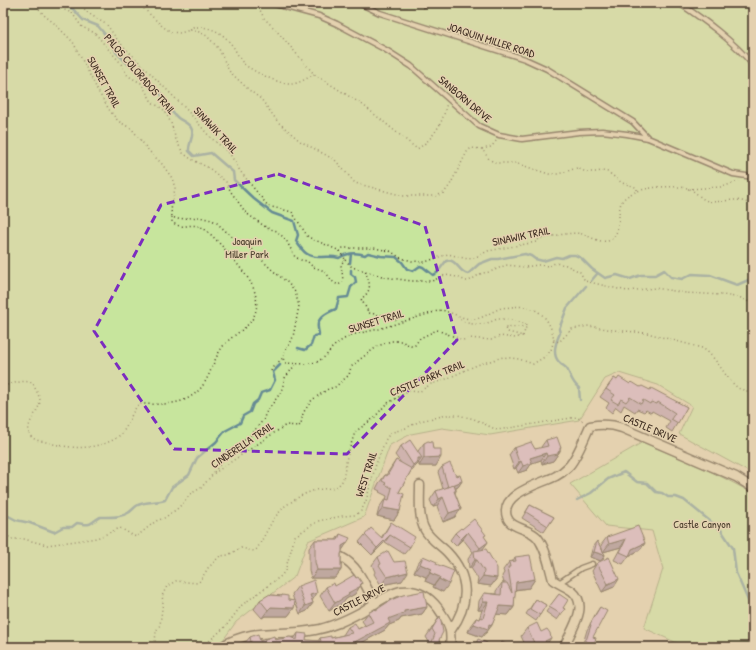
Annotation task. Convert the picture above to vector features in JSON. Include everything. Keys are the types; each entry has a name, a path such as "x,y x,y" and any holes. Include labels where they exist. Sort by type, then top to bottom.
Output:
{"street":[{"name":"CASTLE DRIVE","path":"590,426 606,424 622,428 736,476 753,488"},
{"path":"564,647 581,611 580,600 572,592 553,580 542,546 537,537 528,530 513,525 507,517 506,506 512,498 522,490 558,475 570,465 590,426"},
{"path":"420,485 421,516 425,530 457,564 464,577 463,608 458,620 451,630 450,647"},
{"path":"341,557 347,560 357,570 375,604"},
{"name":"CASTLE DRIVE","path":"221,647 231,640 244,636 263,633 315,630 339,624 400,591 419,592 432,600 451,630"}],"lane":[{"name":"SANBORN DRIVE","path":"271,3 304,12 337,24 386,50 411,66 479,126 499,136 522,139 602,131 627,134 648,138 733,174 753,177"},
{"name":"JOAQUIN MILLER ROAD","path":"359,3 380,13 525,59 547,69 633,122 648,138"},
{"path":"679,3 718,31 742,51 753,65"},
{"path":"558,583 581,568 592,564"}],"path":[{"name":"SUNSET TRAIL","path":"34,3 45,16 73,42 99,93 118,122 132,129 172,178 175,188 171,210 172,217"},
{"name":"PALOS COLORADOS TRAIL","path":"55,3 62,9 72,13 82,27 95,33 120,62 128,76 141,83 152,102 164,110 183,153 191,160 209,168 226,182 231,192 246,213 267,228 277,231 286,240 295,257 307,261 314,267 322,270 332,281 338,284 342,283 344,278 341,264 345,260"},
{"name":"SINAWIK TRAIL","path":"79,3 88,13 107,25 119,42 186,109 210,137 230,154 240,171 268,206 292,212 308,237 340,250 343,248 374,248 390,251 401,258 425,262 448,254 468,259 474,258 488,251 568,234 580,233 603,241 613,238 616,234 618,226 618,212 625,197 637,191 658,187 688,189 707,201 723,202 736,200 753,204"},
{"path":"138,3 171,32 180,33 190,30 193,26 200,26 224,34 244,64 280,83 292,84 314,74"},
{"path":"259,3 259,8 264,18 314,74 363,105 417,149 423,146 439,126 444,117 448,100"},
{"path":"190,30 198,32 214,42 220,49 229,71 261,99 278,122 300,141 335,160 355,183 404,196 435,196 444,193 471,148 482,149 491,147 497,142 499,136"},
{"path":"482,149 489,159 495,163 514,164 548,174 558,174 577,168 586,172 608,172 622,183 637,188 637,191"},
{"path":"688,189 722,187 740,181 744,176"},
{"path":"3,386 19,381 33,383 40,399 39,407 31,420 29,429 30,435 35,440 75,448 97,446 111,441 119,436 125,429 134,409 139,404 179,402 196,393 209,376 219,354 225,345 247,328 256,309 256,301 251,284 243,270 212,235 201,227 195,225 178,226 172,222 172,217 178,219 200,216 217,223 232,237 249,247 271,269 288,283 295,292 299,306 293,337 285,350 283,358 273,367 271,371"},
{"path":"340,250 345,260 352,267 384,276 411,281 432,281 444,274 469,281 482,273 490,272 506,265 525,267 538,265 549,266 556,263 566,265 580,272 585,281 627,291 654,288 686,293 723,294 741,298 753,304"},
{"path":"365,271 369,281 370,290 362,299 369,313 394,317 398,323"},
{"name":"SUNSET TRAIL","path":"295,365 317,362 326,356 339,342 351,335 441,310 449,311 458,317 474,319 482,318 500,308 520,306 535,309 542,313 552,329 555,340"},
{"path":"458,317 462,321 470,324 490,322 498,319 520,322 526,325"},
{"path":"526,325 523,336 508,332 504,328 521,327 526,325"},
{"path":"555,340 559,342 572,329 589,326 647,333 702,348 710,353 739,388 753,393"},
{"name":"CINDERELLA TRAIL","path":"3,531 11,539 24,539 47,545 97,538 120,528 136,536 177,508 190,494 200,488 213,474 286,425 299,426 301,424 303,413 312,400 328,389 335,387 349,375 352,367 378,346 391,341 401,341 411,346 415,345 420,338 437,330 463,340 469,338 492,340 500,336 515,338 523,336"},
{"name":"CASTLE PARK TRAIL","path":"150,647 155,643 156,631 160,625 163,601 162,596 167,586 176,581 197,583 200,581 208,568 220,556 228,555 241,548 254,551 257,550 274,518 285,506 302,495 315,490 338,486 343,480 347,457 356,432 374,418 386,404 410,391 419,392 431,384 503,357 519,359 533,364 546,356 555,340"},
{"path":"283,358 286,364 295,365"},
{"path":"213,474 232,450 250,436 264,419 265,414 281,392 285,378 295,365"},
{"name":"WEST TRAIL","path":"204,647 226,626 242,605 281,576 285,571 295,536 318,521 355,515 361,511 366,501 376,464 390,433 406,428 420,421 453,415 474,419 497,430 577,417 590,426"}],"highlighted area":[{"path":"278,174 425,226 457,340 347,454 174,449 94,331 161,205"}],"green space":[{"name":"Joaquin Miller Park","path":"3,3 753,3 753,464 747,471 679,434 692,406 658,385 619,373 605,379 579,420 490,435 442,428 411,434 390,445 364,517 308,541 295,576 236,622 218,647 3,647"},
{"name":"Castle Canyon","path":"643,442 712,472 751,492 753,495 753,647 686,647 644,628 663,569 652,531 606,526 570,484"}],"building":[{"path":"619,377 630,384 632,382 640,387 642,386 650,390 651,388 687,407 678,423 671,419 675,413 658,402 657,404 651,402 650,404 643,400 641,404 630,397 626,402 621,399 618,404 611,400 615,395 606,389 614,378 617,380"},
{"path":"557,437 561,448 558,454 547,456 546,453 530,458 532,463 523,466 521,461 519,462 514,448 531,442 535,449 548,446 546,440"},
{"path":"410,440 422,458 418,458 418,461 413,465 401,446"},
{"path":"428,441 432,442 433,449 441,449 441,457 424,458 424,443"},
{"path":"396,460 412,469 399,492 404,494 400,511 383,508 385,499 389,500 392,488 382,481 385,475 387,476"},
{"path":"450,463 456,476 460,475 462,481 448,487 442,467"},
{"path":"454,485 456,491 454,491 461,509 449,513 443,497 439,499 436,491"},
{"path":"530,505 554,517 548,526 526,512"},
{"path":"474,519 486,535 484,536 488,542 480,548 468,532 461,539 455,533"},
{"path":"391,522 415,537 410,547 390,535 377,548 365,535 371,528 382,538"},
{"path":"638,526 645,543 632,549 629,556 620,552 626,539 609,544 607,537"},
{"path":"340,534 350,538 347,543 342,546 341,570 317,570 315,562 315,540 338,540"},
{"path":"597,541 605,555 594,552"},
{"path":"486,549 497,568 497,578 483,576 484,571 477,560 475,560 474,551"},
{"path":"388,551 394,562 405,561 408,572 387,577 379,565 381,564 378,557"},
{"path":"530,555 535,579 516,582 514,607 500,606 492,625 489,624 488,629 474,624 476,618 483,618 488,602 483,602 484,593 501,595 502,583 507,583 512,593 508,567 510,567 509,562 516,561 515,557"},
{"path":"423,556 437,562 436,564 454,571 449,584 439,579 440,577 430,573 432,569 420,564"},
{"path":"609,557 619,579 608,584 597,563"},
{"path":"354,575 356,578 358,577 362,583 360,585 361,586 348,593 349,595 335,603 326,587 334,583 335,586"},
{"path":"314,580 317,593 310,595 313,603 305,606 298,586"},
{"path":"424,591 427,607 404,611 404,613 388,619 390,623 349,645 349,647 241,647 251,642 250,637 258,634 260,641 274,636 275,640 290,637 297,640 298,633 307,634 306,640 321,641 320,638 331,636 331,638 352,633 348,627 355,623 358,629 373,622 368,613 403,595"},
{"path":"270,594 288,596 288,600 295,601 294,608 271,607 268,610 260,600"},
{"path":"559,594 568,600 563,608 565,609 561,614 549,607"},
{"path":"536,599 546,605 540,615 530,609"},
{"path":"600,607 607,611 593,637 596,638 593,647 584,647 591,625 590,624"},
{"path":"440,616 443,632 439,640 441,647 433,647 432,642 435,634 432,629"},
{"path":"537,623 541,632 547,629 551,638 545,641 547,644 540,647 536,647 527,628"},
{"path":"478,639 487,643 486,645 490,647 472,647 472,645 475,646"},
{"path":"233,642 237,647 226,647"},
{"path":"502,642 511,647 498,647"}],"waterway":[{"path":"60,3 73,9 83,20 98,26 113,44 116,52 128,64 133,65 139,72 141,78 149,82 150,87 155,88 160,92 167,107 178,118 190,126 192,138 189,151 194,156 211,153 233,172 234,180 254,199 272,213 294,221 298,235 296,241 306,254 317,257 339,258 345,255 365,255 368,253 396,257 407,269 413,271 420,266 433,275 437,273 446,261 453,261 462,271 468,274 479,264 492,259 525,254 543,261 556,257 562,258 569,255 575,255 581,258 592,269 605,278 617,275 630,279 641,275 655,275 664,270 671,277 682,279 692,274 710,275 737,285 753,278"},
{"path":"350,263 351,254"},
{"path":"298,348 305,350 311,345 314,336 319,335 318,324 321,318 336,309 339,298 348,297 351,287 356,282 355,277 351,274 351,270"},
{"path":"591,281 597,274"},
{"path":"580,400 579,388 573,382 566,368 557,360 555,348 560,333 559,329 567,308 586,286"},
{"path":"3,513 16,520 30,523 54,532 63,527 72,527 77,523 90,524 100,517 122,516 141,504 165,500 172,487 189,475 197,458 216,442 225,431 240,423 243,416 250,412 253,404 258,400 261,393 270,390 275,380 273,372 280,365"},
{"path":"577,500 591,493 608,479 624,472 637,482 647,483 656,492 662,493 668,497 676,497 684,500 721,530 733,548 736,573 750,605 749,614 753,620"}]}
